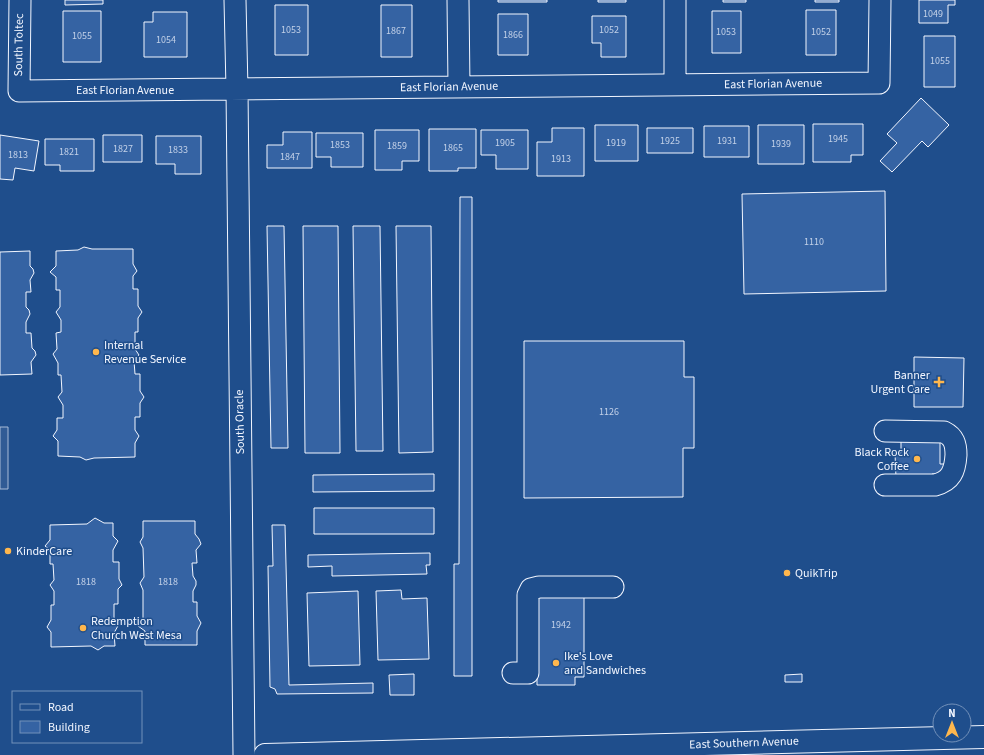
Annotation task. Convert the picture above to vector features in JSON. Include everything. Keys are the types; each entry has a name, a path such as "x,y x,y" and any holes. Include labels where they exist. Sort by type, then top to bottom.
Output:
{"main road":[{"name":"East Southern Avenue","path":"265,755 984,737"}],"street":[{"name":"South Toltec","path":"19,91 20,0"},
{"name":"South Oracle","path":"235,0 244,755"},
{"path":"458,0 459,87"},
{"path":"674,84 675,0"},
{"name":"East Florian Avenue","path":"19,91 879,83 880,0"},
{"path":"884,431 944,432 954,440 956,446 955,463 952,474 942,483 935,485 885,485"},
{"path":"513,673 528,673 528,595 531,589 539,587 613,587"}],"shaded area":[{"path":"0,427 8,427 8,489 0,489"}],"building":[{"path":"65,0 103,0 103,4 65,5"},
{"path":"498,0 547,0 547,2 498,2"},
{"path":"598,0 626,0 626,2 598,2"},
{"path":"723,0 746,0 746,2 723,2"},
{"path":"815,0 839,0 839,2 815,2"},
{"path":"919,0 955,0 955,5 948,5 948,23 919,23"},
{"path":"275,5 308,5 308,55 275,55"},
{"path":"381,5 412,5 412,57 381,57"},
{"path":"806,10 836,10 836,55 806,55"},
{"path":"63,11 101,11 101,62 63,62"},
{"path":"712,11 741,11 741,53 712,53"},
{"path":"153,12 187,12 187,57 144,57 144,22 153,22"},
{"path":"498,14 528,14 528,55 498,55"},
{"path":"592,16 626,16 626,57 601,57 601,43 592,43"},
{"path":"924,36 955,36 955,87 924,87"},
{"path":"921,98 949,125 928,147 922,141 892,172 880,161 897,143 887,134"},
{"path":"813,124 863,124 863,155 851,155 851,162 813,162"},
{"path":"595,125 638,125 638,161 595,161"},
{"path":"758,125 804,125 804,164 758,164"},
{"path":"704,126 749,126 749,157 704,157"},
{"path":"552,128 584,128 584,176 537,176 537,142 552,142"},
{"path":"647,128 693,128 693,153 647,153"},
{"path":"429,129 476,129 476,168 458,168 458,171 429,171"},
{"path":"375,130 419,130 419,161 402,161 402,170 375,170"},
{"path":"481,130 528,130 528,169 496,169 496,155 481,155"},
{"path":"283,132 312,132 312,168 267,168 267,145 283,145"},
{"path":"316,133 363,133 363,167 331,167 331,157 316,157"},
{"path":"0,135 39,141 34,171 15,168 13,180 0,179"},
{"path":"103,135 142,135 142,162 103,162"},
{"path":"156,136 201,136 201,174 175,174 175,164 156,164"},
{"path":"45,139 94,139 94,171 60,171 60,165 45,165"},
{"path":"885,191 886,291 744,294 742,194"},
{"path":"460,197 472,197 472,676 454,676 454,564 459,564"},
{"path":"267,226 284,226 288,448 271,448"},
{"path":"303,226 338,226 340,453 305,453"},
{"path":"353,226 380,226 383,451 356,451"},
{"path":"396,226 431,226 433,452 399,453"},
{"name":"Internal Revenue Service","path":"84,247 92,249 133,249 133,264 137,271 133,276 133,289 138,289 138,306 142,312 138,318 138,332 135,332 135,349 139,355 134,361 135,374 140,374 140,391 144,397 140,403 140,417 135,417 135,430 139,436 135,443 135,457 94,458 86,460 80,457 58,456 58,441 53,436 57,430 57,418 63,418 63,405 58,397 62,392 61,375 58,375 58,363 53,354 57,349 56,333 61,332 61,320 56,312 60,307 60,290 56,290 56,277 50,272 56,266 56,251 78,250"},
{"path":"30,251 30,266 34,273 30,280 31,292 26,292 26,307 30,314 26,322 26,333 31,333 32,348 36,355 31,362 32,374 0,375 0,252"},
{"path":"524,341 684,341 684,377 694,377 694,448 683,448 683,497 524,498"},
{"name":"Banner Urgent Care","path":"914,357 964,358 963,407 914,407"},
{"name":"Black Rock Coffee","path":"901,438 937,440 940,443 940,464 944,464 944,474 932,474 933,478 896,478 895,453 901,453"},
{"path":"434,474 434,491 313,492 313,475"},
{"path":"314,508 434,508 434,534 314,534"},
{"path":"95,518 104,523 113,523 113,536 118,541 113,550 113,562 119,562 119,579 122,585 118,589 118,604 114,604 114,618 119,624 114,633 115,646 104,646 98,650 91,646 51,647 51,632 47,627 51,620 51,605 54,605 54,591 50,585 54,580 53,564 50,564 50,550 45,546 50,540 50,525 87,524"},
{"path":"143,521 195,521 195,534 201,544 196,550 197,563 192,563 193,576 196,581 193,591 193,602 197,602 197,616 201,623 197,631 197,645 145,645 145,631 138,626 143,619 143,590 140,583 144,577 143,548 140,542 143,537"},
{"path":"272,525 285,525 289,685 373,683 373,693 277,694 275,689 270,687 268,566 273,566"},
{"path":"430,553 430,565 426,565 427,574 332,576 332,566 308,567 308,555"},
{"path":"401,590 402,599 427,598 429,659 378,660 376,591"},
{"path":"358,591 360,665 309,666 307,593"},
{"path":"542,594 584,594 584,677 575,677 575,685 537,685 537,599"},
{"path":"414,674 414,695 390,695 389,675"},
{"path":"802,674 802,682 785,682 785,675"}],"place":[{"name":"Internal Revenue Service","path":"96,352"},
{"name":"Banner Urgent Care","path":"939,382"},
{"name":"Black Rock Coffee","path":"917,459"},
{"name":"KinderCare","path":"8,551"},
{"name":"QuikTrip","path":"787,573"},
{"name":"Redemption Church West Mesa","path":"83,628"},
{"name":"Ike's Love and Sandwiches","path":"556,663"}]}
